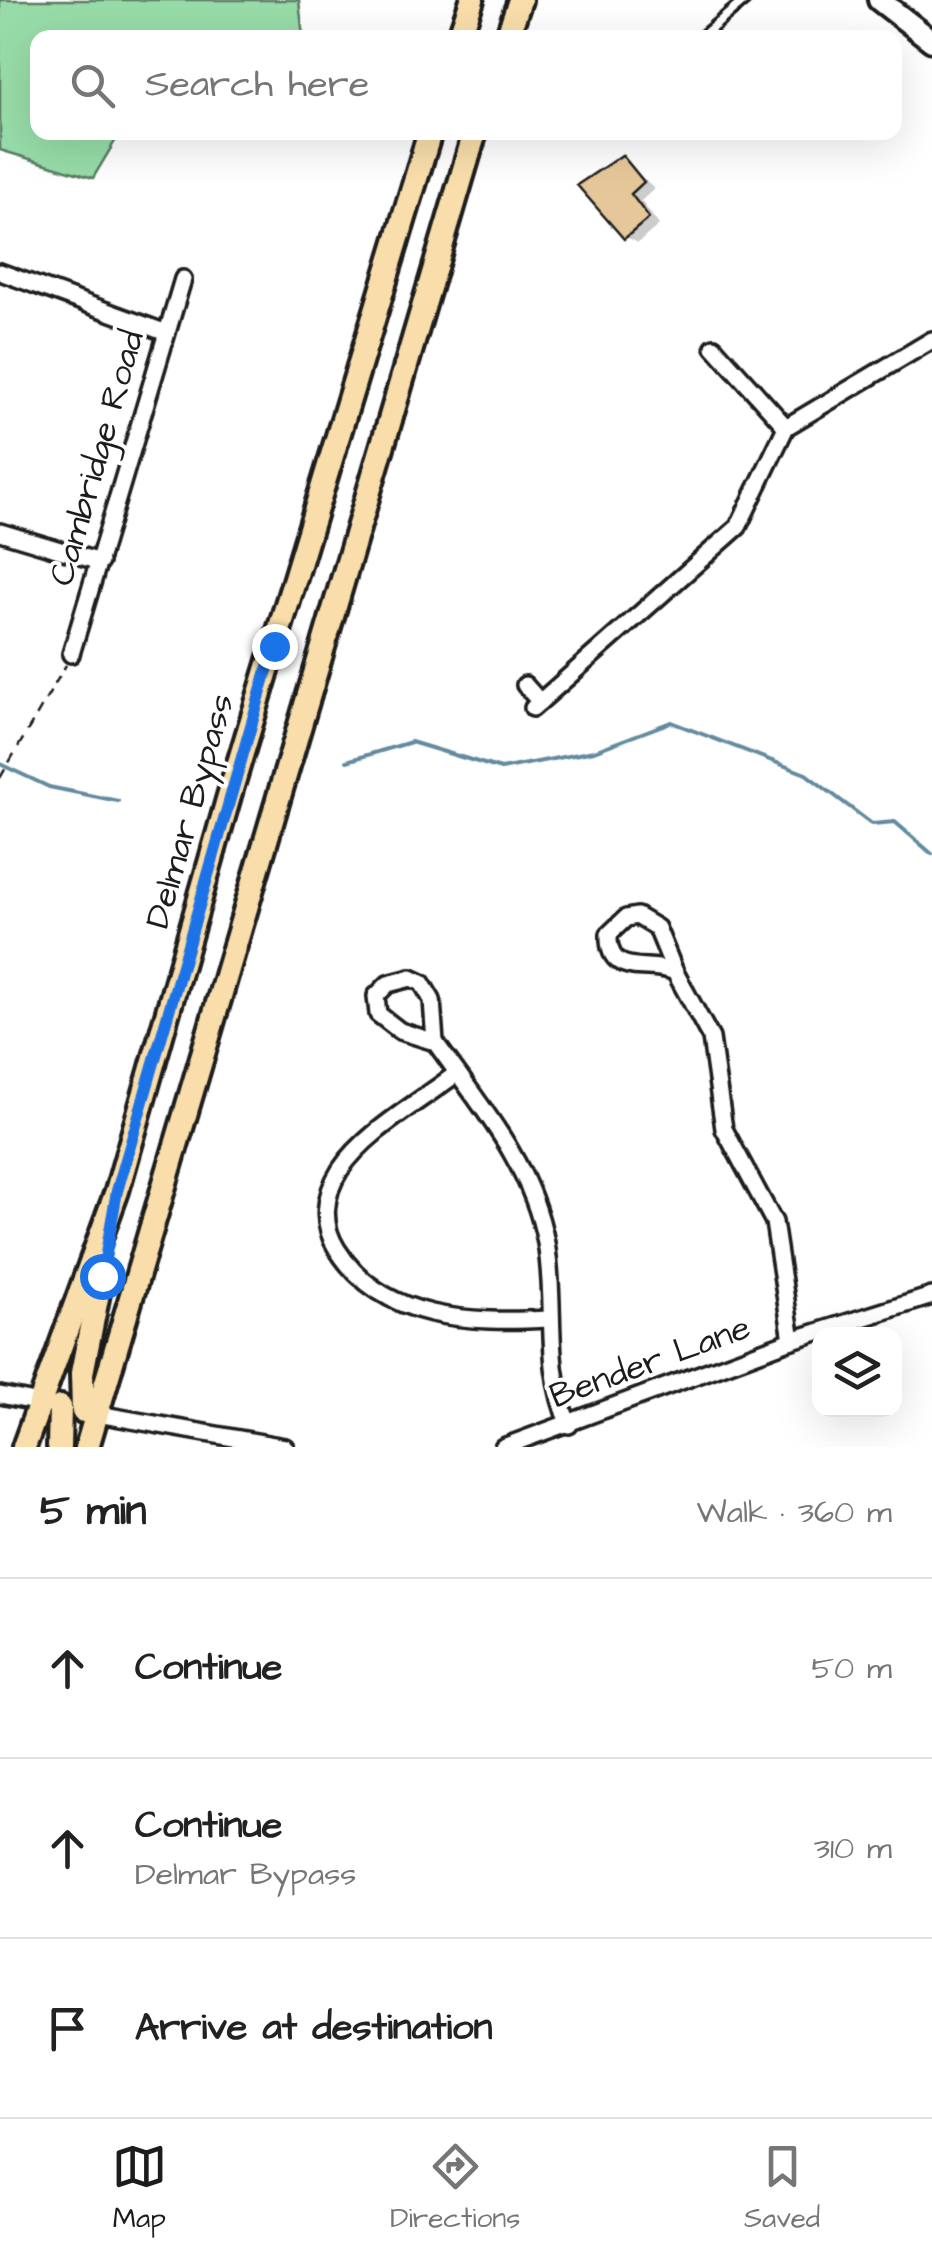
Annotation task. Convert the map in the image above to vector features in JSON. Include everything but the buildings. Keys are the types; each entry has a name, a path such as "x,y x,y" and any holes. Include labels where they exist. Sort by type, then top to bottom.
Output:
{"main road":[{"path":"463,30 472,0"},
{"path":"880,0 932,41"},
{"name":"Delmar Bypass","path":"87,1447 71,1409 117,1191 246,740 428,140"},
{"name":"Delmar Bypass","path":"24,1447 71,1409 472,140"},
{"path":"59,1447 81,1388 117,1191"}],"street":[{"path":"0,272 164,332"},
{"name":"Cambridge Road","path":"71,654 183,278"},
{"path":"525,686 536,705 738,527 786,426 932,340"},
{"path":"714,347 786,426"},
{"path":"0,532 100,562"},
{"path":"675,972 657,966 626,968 615,959 609,934 626,918 647,918 662,936 675,972 702,1015 710,1038 724,1130 774,1222 792,1340"},
{"path":"435,1042 384,1022 376,996 400,979 422,982 432,1000 435,1042 515,1156 531,1188 546,1240 555,1394 569,1425"},
{"path":"457,1073 351,1156 337,1175 326,1205 327,1229 358,1280 405,1307 467,1319 550,1319"},
{"name":"Bender Lane","path":"503,1447 792,1340 932,1296"},
{"path":"0,1395 201,1439 285,1447"}],"lane":[{"path":"709,30 745,0"}],"path":[{"path":"0,778 71,654"}],"green space":[{"path":"0,0 299,0 302,30 30,30 30,140 116,140 93,178 0,150"}],"waterway":[{"path":"347,761 411,742 501,769 594,751 671,722 806,774 872,824 895,822 932,854"},
{"path":"0,764 49,787 118,801"}],"route":[{"path":"102,1276 117,1191 274,646"}]}
